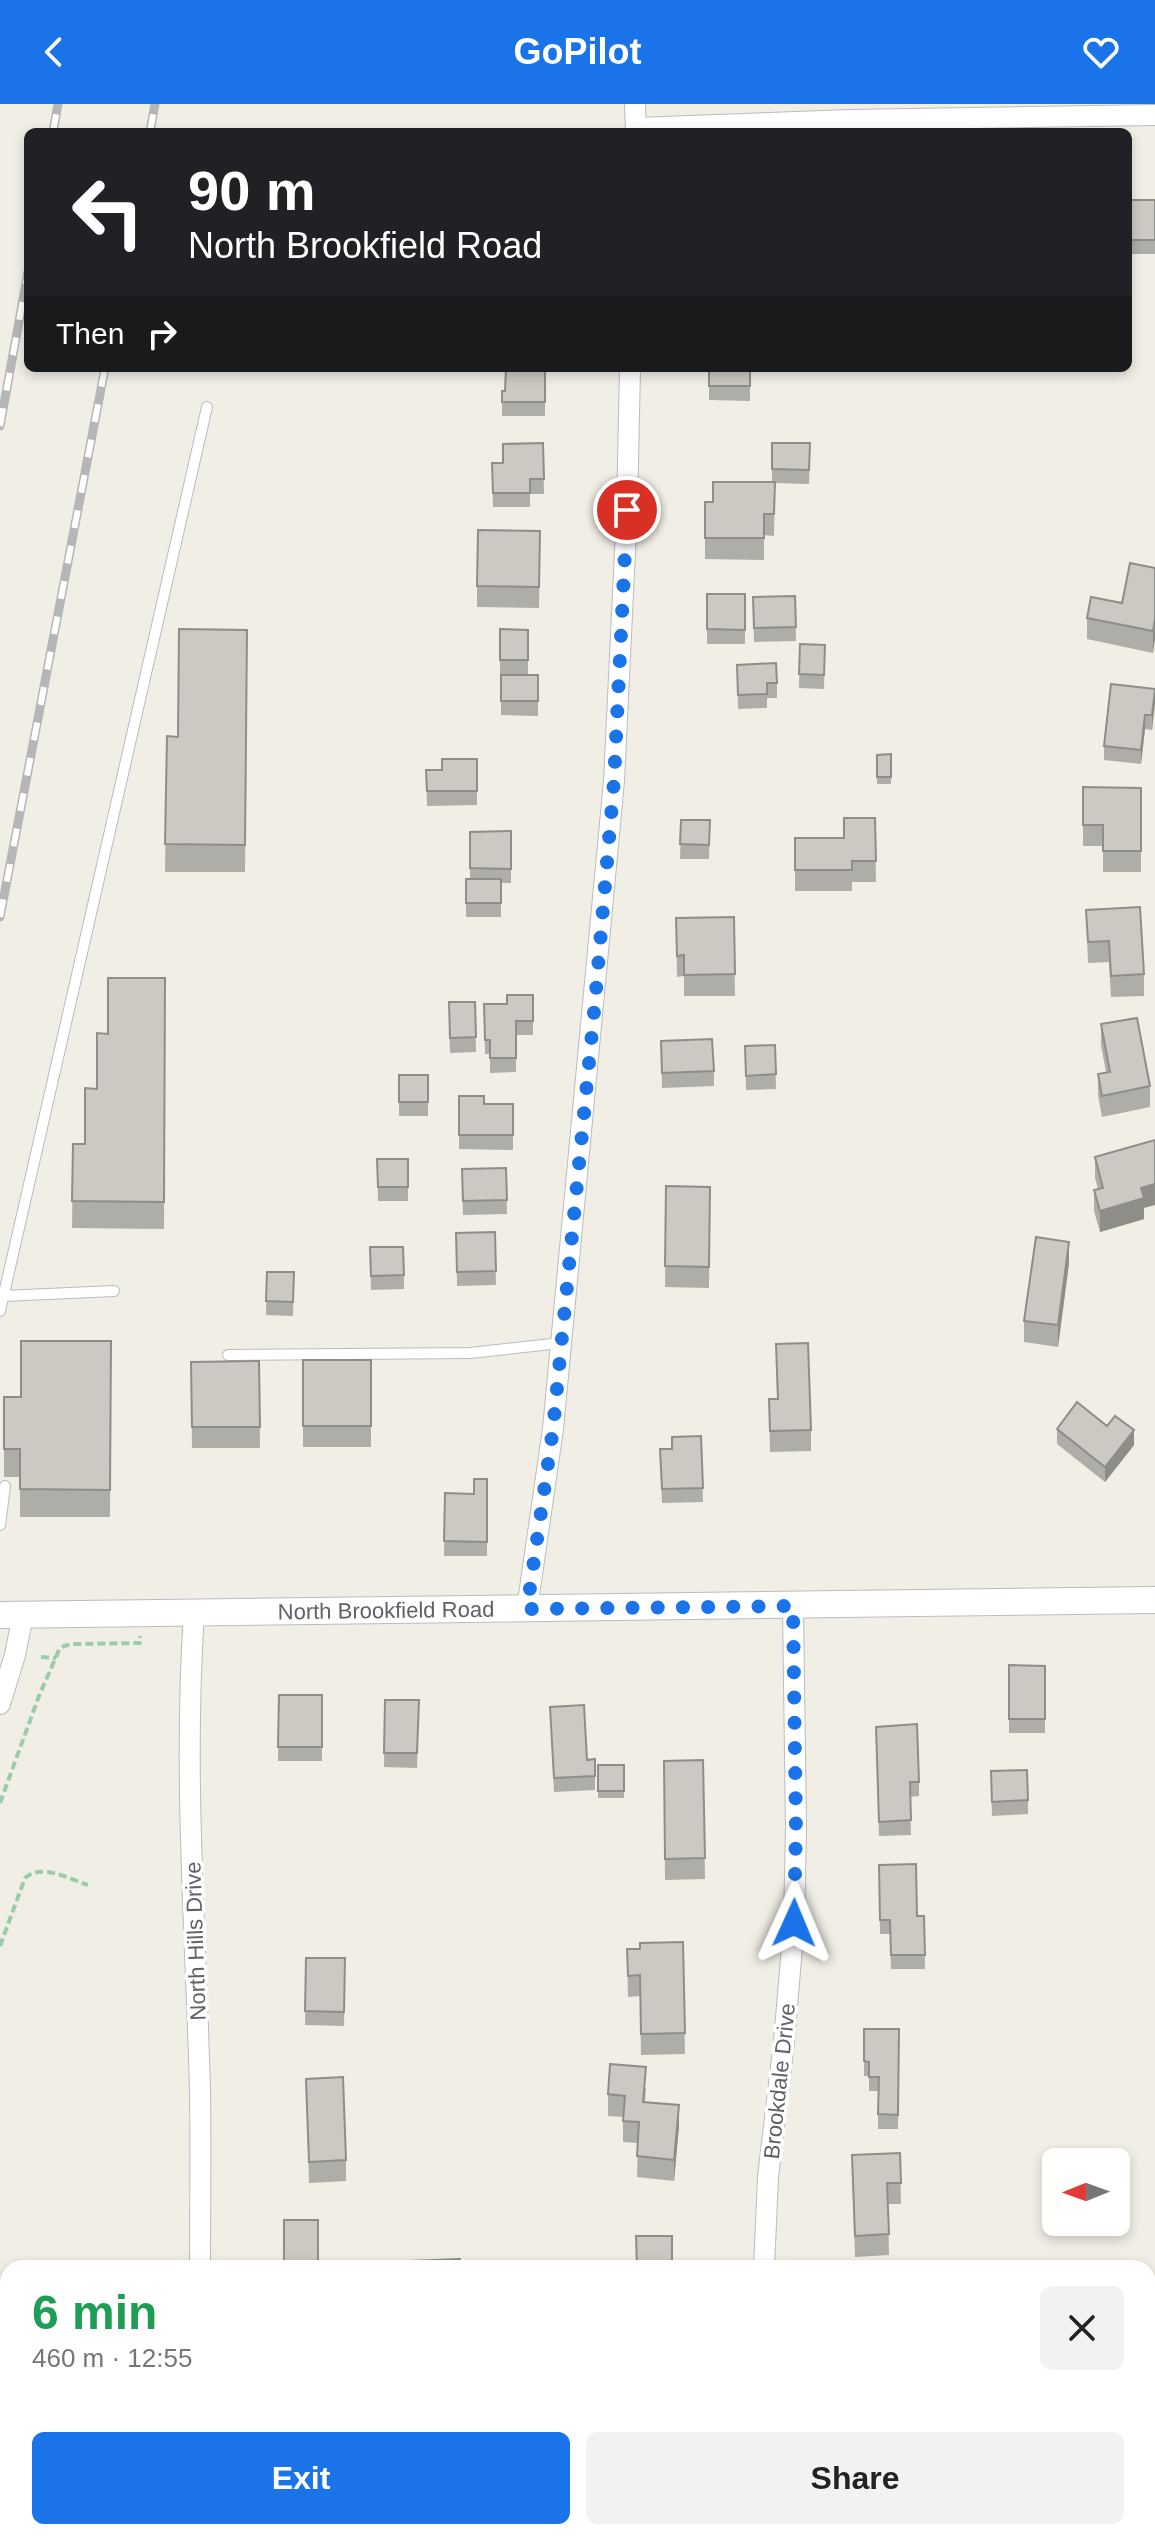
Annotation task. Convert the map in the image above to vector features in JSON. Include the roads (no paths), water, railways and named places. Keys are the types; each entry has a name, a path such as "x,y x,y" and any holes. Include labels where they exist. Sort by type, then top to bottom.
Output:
{"street":[{"path":"635,104 636,128"},
{"path":"679,128 998,112 1155,115"},
{"path":"527,1609 553,1429 614,781 627,510 630,372"},
{"name":"North Brookfield Road","path":"12,1615 1155,1600"},
{"name":"Brookdale Drive","path":"764,2260 768,2177 794,1923 793,1606"},
{"name":"North Hills Drive","path":"194,1614 190,1806 200,2094 200,2260"},
{"path":"0,1704 15,1655 12,1615"}],"lane":[{"path":"0,1311 207,407"},
{"path":"3,1296 114,1291"},
{"path":"228,1355 470,1353 561,1343"},
{"path":"0,1525 5,1486"}],"railway":[{"path":"54,128 58,104"},
{"path":"151,128 155,104"},
{"path":"0,426 24,294"},
{"path":"0,917 104,372"}]}
